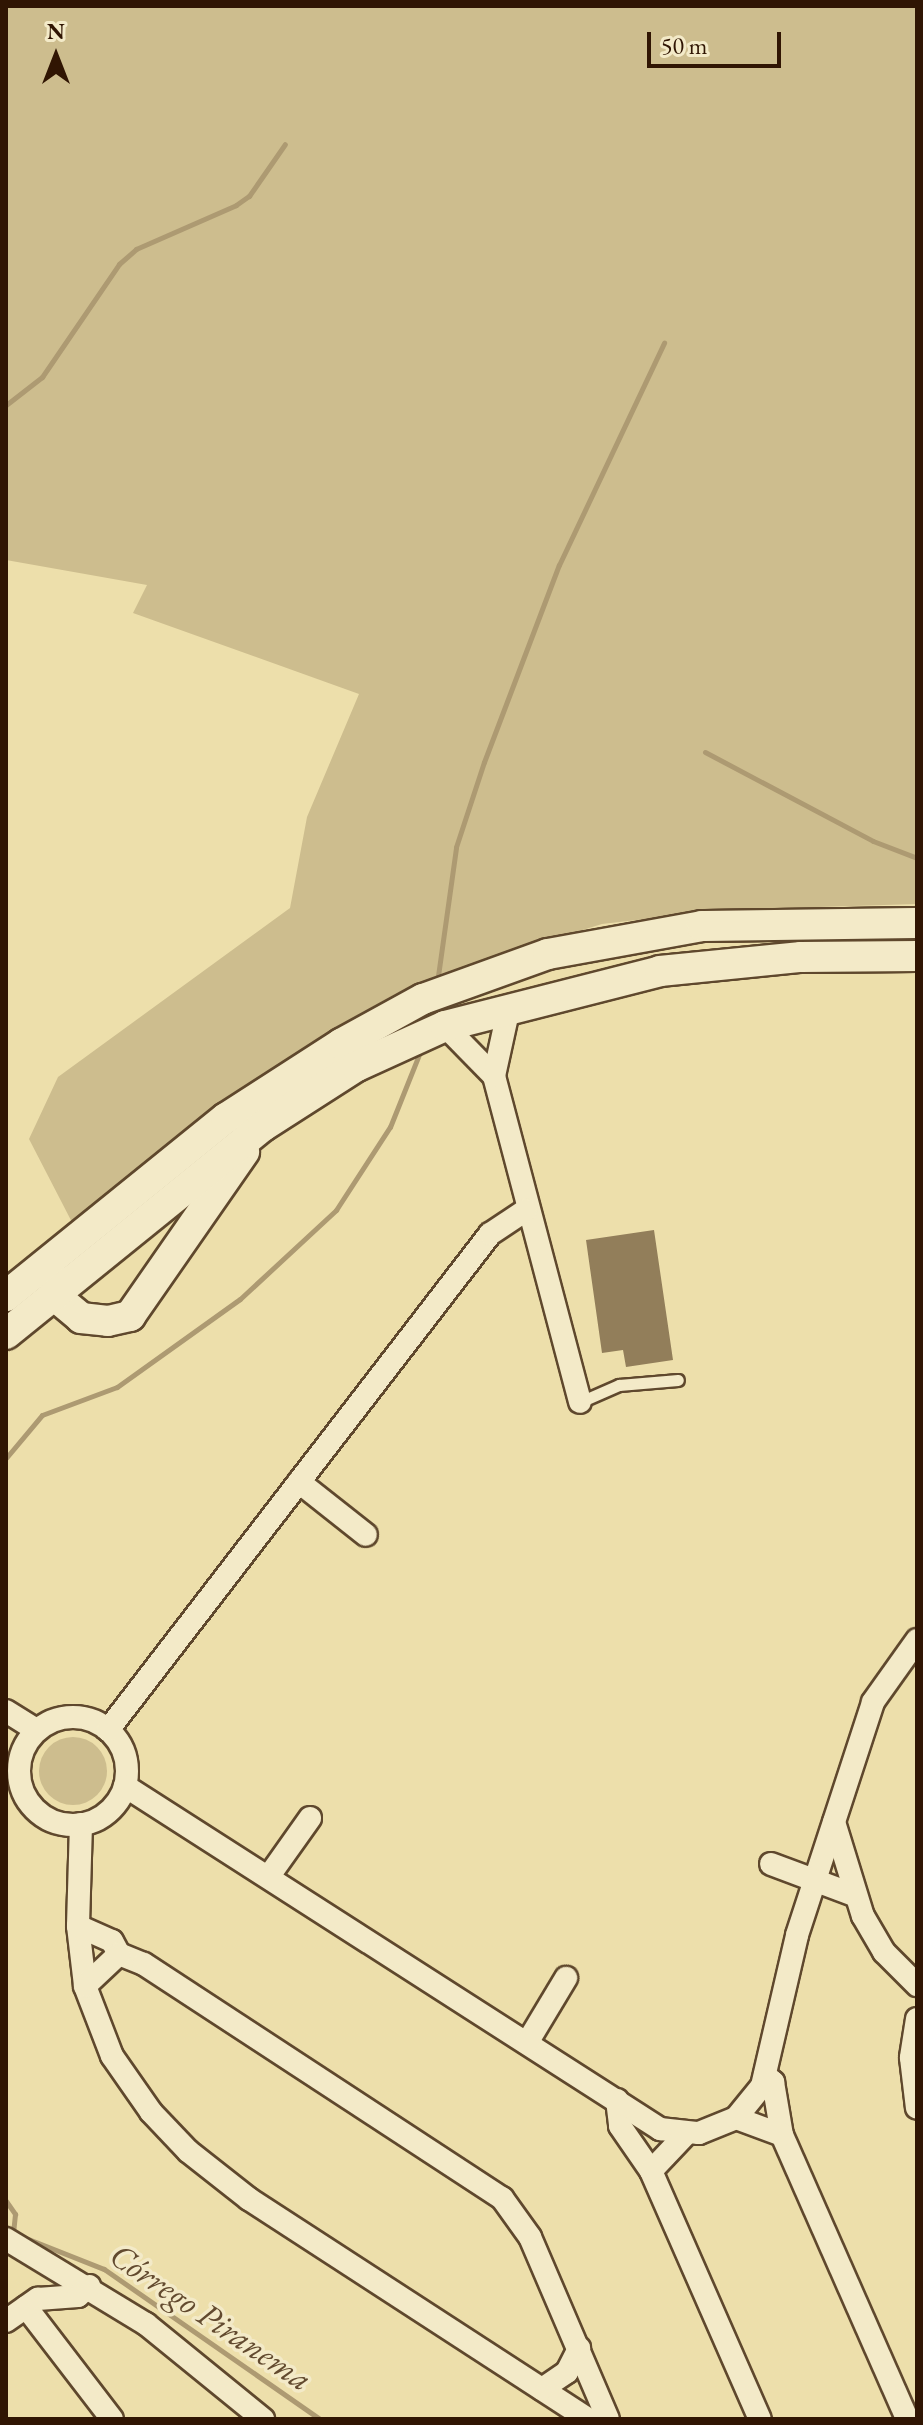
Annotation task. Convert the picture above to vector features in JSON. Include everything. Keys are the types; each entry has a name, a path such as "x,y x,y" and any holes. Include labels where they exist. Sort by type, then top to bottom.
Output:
{"main road":[{"path":"6,1296 226,1118 341,1044 423,999 548,954 702,926 917,923"},
{"path":"6,1334 263,1126 357,1066 445,1026 509,1007 660,971 801,957 917,956"},
{"path":"135,1192 55,1282 55,1296 81,1318 108,1321 130,1316 263,1126"}],"street":[{"path":"509,1007 494,1076 526,1210 580,1402"},
{"path":"445,1026 494,1076"},
{"path":"108,1730 490,1234 526,1210"},
{"path":"299,1482 366,1535"},
{"path":"125,1786 660,2129 686,2134 712,2130 736,2118 755,2098 765,2075 814,1880 873,1702 917,1640"},
{"path":"6,1711 37,1730"},
{"path":"80,1717 108,1730 125,1755 125,1786 108,1811 81,1824 50,1819 27,1800 21,1786 21,1756 37,1730 50,1722 80,1717"},
{"path":"269,1876 310,1818"},
{"path":"834,1822 854,1895 884,1952 917,1985"},
{"path":"81,1824 78,1926 85,1986 112,2056 151,2112 198,2159 249,2199 588,2419"},
{"path":"771,1864 854,1895"},
{"path":"78,1926 112,1941 119,1954 144,1964 502,2198 530,2237 608,2419"},
{"path":"85,1986 119,1954"},
{"path":"527,2043 566,1978"},
{"path":"917,2019 911,2058 917,2108"},
{"path":"765,2075 773,2082 782,2135 907,2419"},
{"path":"617,2100 620,2126 651,2171 760,2419"},
{"path":"736,2118 782,2135"},
{"path":"651,2171 686,2134"},
{"path":"6,2239 89,2286 157,2332 263,2419"},
{"path":"6,2321 38,2299 78,2296 89,2286"},
{"path":"26,2307 112,2419"},
{"path":"542,2389 567,2372 579,2348"}],"lane":[{"path":"580,1402 619,1385 678,1380"}],"shaded area":[{"path":"6,6 917,6 917,904 723,910 602,924 459,968 397,993 333,1029 176,1136 76,1230 29,1139 58,1077 290,908 307,817 359,694 133,613 147,585 6,560"},
{"path":"73,1737 97,1747 107,1771 97,1795 73,1805 49,1795 39,1771 49,1747"}],"building":[{"path":"654,1230 673,1360 626,1367 623,1350 602,1353 586,1240"}],"waterway":[{"path":"6,405 42,377 119,264 136,249 236,205 249,196 285,144"},
{"path":"437,983 456,847 484,762 559,565 664,343"},
{"path":"705,752 873,841 917,858"},
{"path":"6,1458 42,1415 117,1387 240,1299 336,1210 390,1127 422,1047"},
{"name":"Córrego Piranema","path":"6,2201 15,2214"},
{"name":"Córrego Piranema","path":"15,2214 13,2233 104,2269 320,2419"}]}
